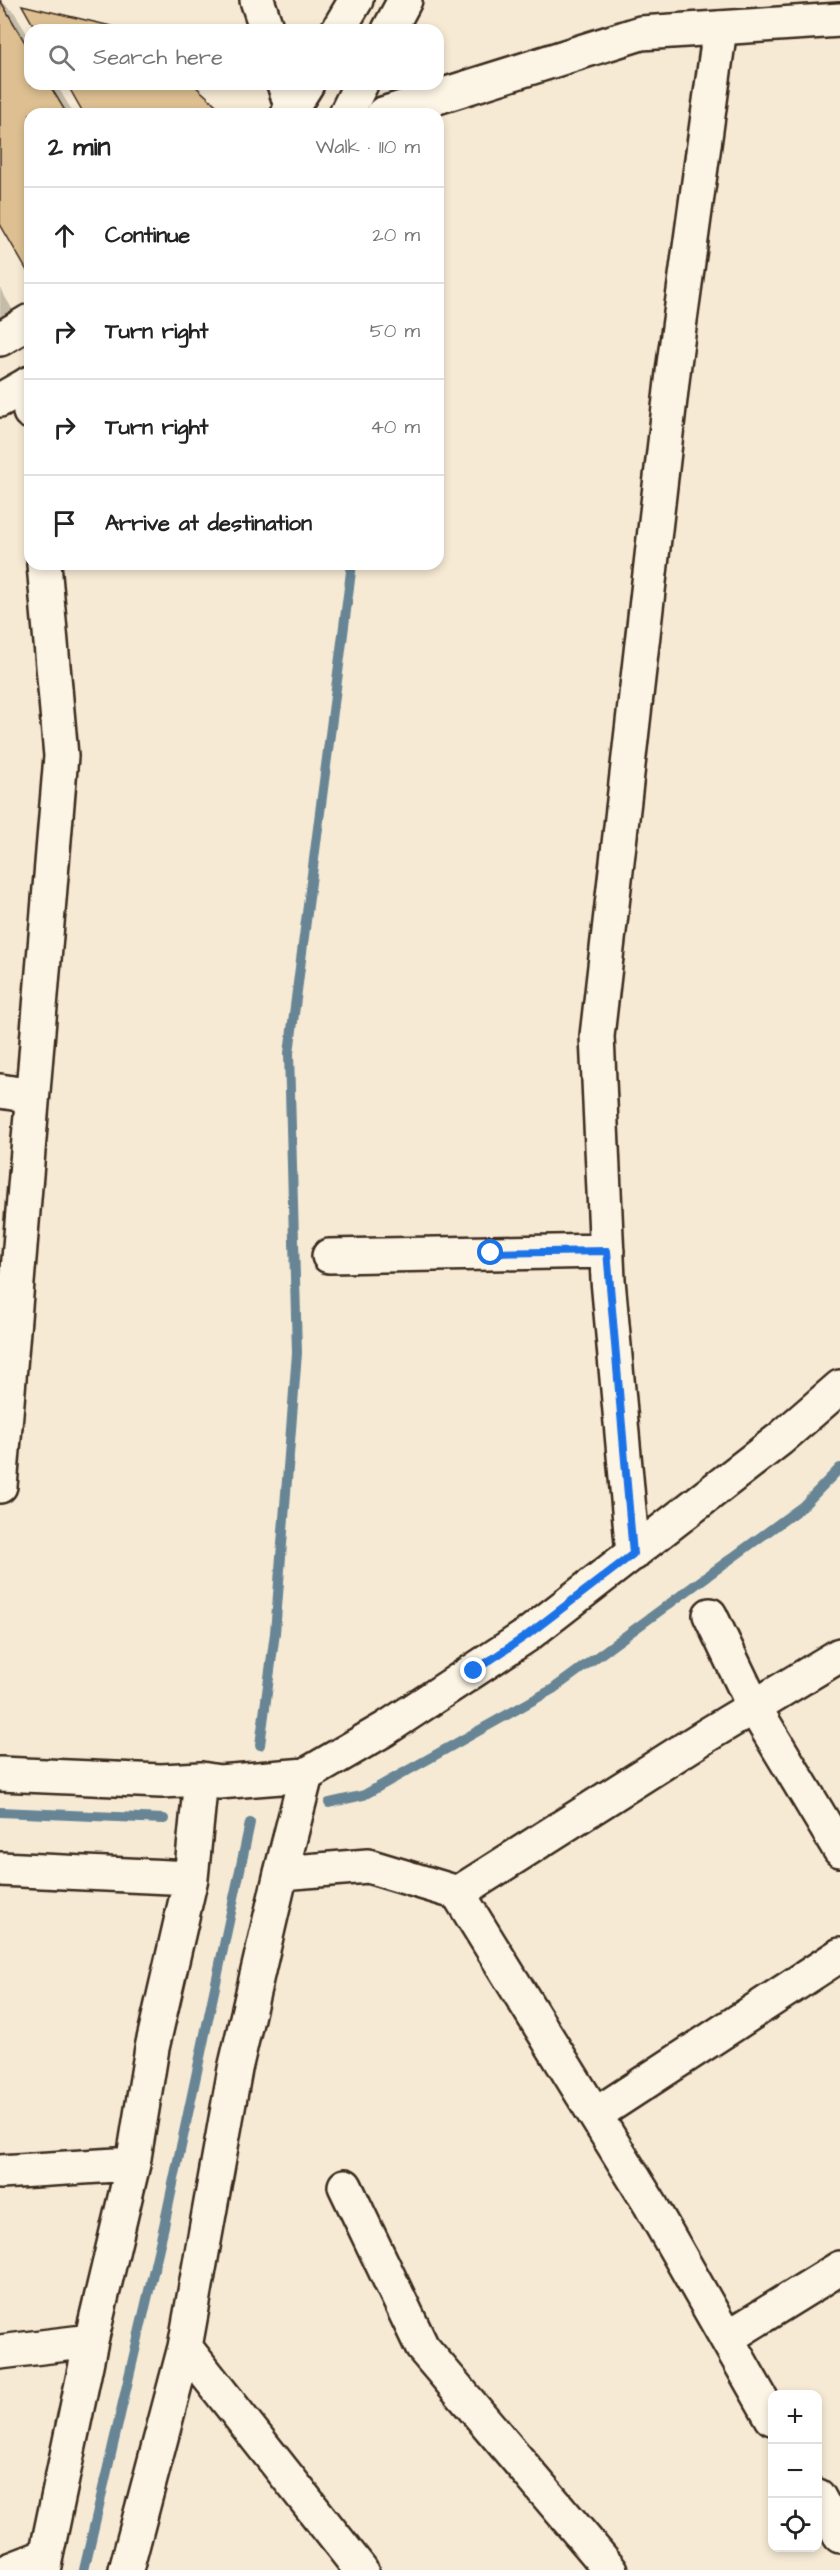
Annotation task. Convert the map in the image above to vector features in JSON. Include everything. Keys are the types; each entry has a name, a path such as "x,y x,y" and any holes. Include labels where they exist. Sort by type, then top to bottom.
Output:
{"main road":[{"path":"257,0 265,24"},
{"path":"342,24 356,0"},
{"path":"392,24 405,0"},
{"path":"402,108 641,33 840,20"},
{"path":"633,1554 607,1251 597,1036 674,364 720,28"},
{"path":"348,108 358,90"},
{"path":"0,339 24,325"},
{"path":"0,1486 61,756 45,570"},
{"path":"0,1091 32,1096"},
{"path":"329,1256 607,1251"},
{"path":"0,1774 161,1781 201,1779 219,1782 306,1775 386,1729 526,1636 780,1439 840,1387"},
{"path":"710,1615 754,1707 840,1851"},
{"path":"458,1893 840,1655"},
{"path":"126,2570 185,2347 235,2069 306,1775"},
{"path":"10,2570 45,2563 91,2340 133,2164 152,2048 191,1878 201,1779"},
{"path":"281,1873 368,1866 458,1893 650,2205 768,2411"},
{"path":"0,1869 191,1878"},
{"path":"594,2115 840,1955"},
{"path":"0,2172 133,2164"},
{"path":"345,2186 423,2347 611,2570"},
{"path":"727,2338 840,2268"},
{"path":"0,2352 91,2340"},
{"path":"185,2347 361,2570"},
{"path":"819,2498 840,2536"}],"building":[{"path":"0,0 24,41 24,90 53,90 63,108 24,108 24,266 0,224"},
{"path":"22,5 103,24 33,24"},
{"path":"70,90 200,90 219,108 81,108"}],"waterway":[{"path":"260,1745 275,1633 297,1353 289,1053 351,570"},
{"path":"329,1803 364,1795 553,1689 803,1506 840,1468"},
{"path":"0,1812 164,1819"},
{"path":"84,2570 164,2226 250,1823"}],"route":[{"path":"474,1671 526,1636 633,1554 607,1251 491,1253"}]}
